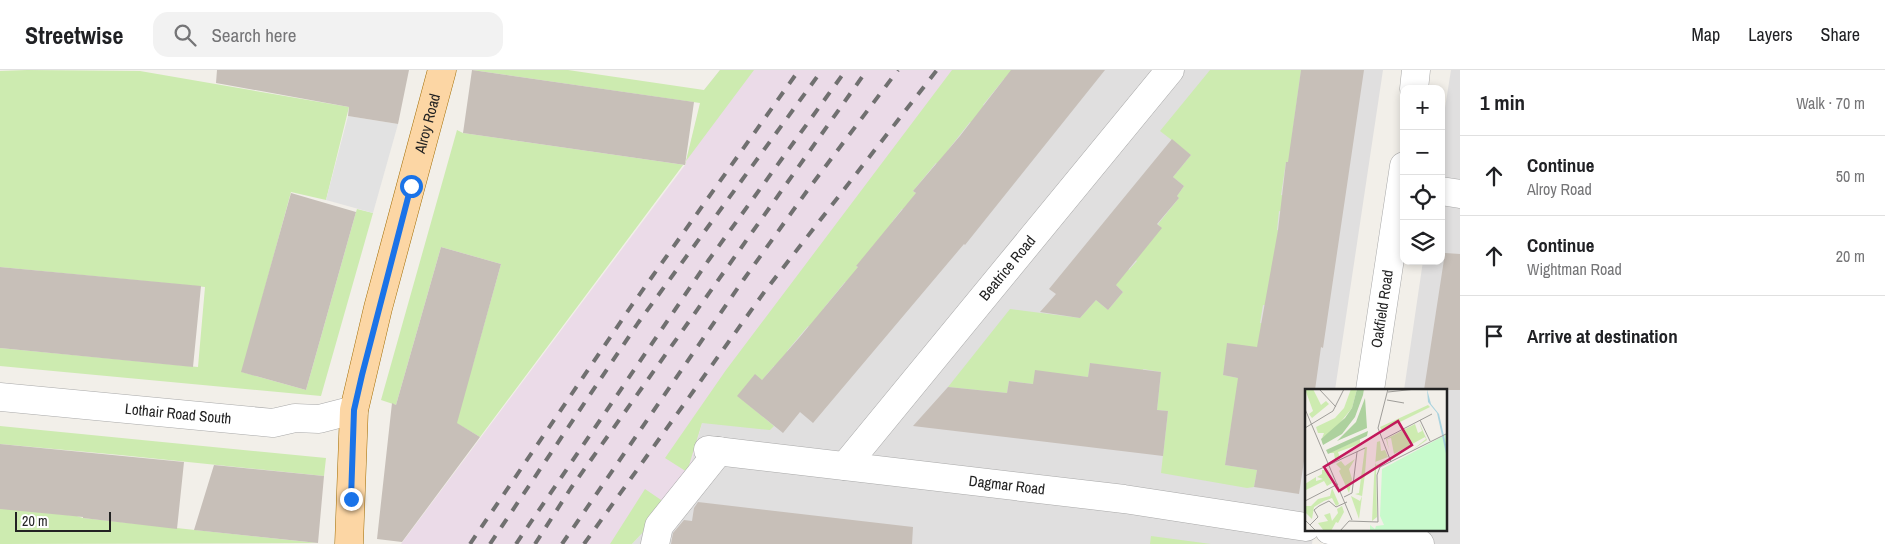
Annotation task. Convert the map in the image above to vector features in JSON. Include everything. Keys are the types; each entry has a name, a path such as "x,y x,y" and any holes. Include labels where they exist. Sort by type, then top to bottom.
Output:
{"main road":[{"name":"Alroy Road","path":"349,541 354,410 376,318 442,70"}],"street":[{"name":"Beatrice Road","path":"845,466 1170,70"},
{"path":"1414,85 1416,70"},
{"path":"1445,192 1460,194"},
{"name":"Oakfield Road","path":"1370,389 1400,198"},
{"name":"Lothair Road South","path":"0,397 273,423 295,418 319,419 354,410"},
{"name":"Dagmar Road","path":"655,544 659,526 714,450 1124,499 1305,527"},
{"path":"1344,534 1420,544"}],"shaded area":[{"path":"720,70 965,70 702,423 689,470 659,515 632,544 401,544 685,165 704,90"},
{"path":"965,70 1383,70 1335,389 1305,389 1305,532 1314,532 1312,544 632,544 659,515 689,470 702,423"},
{"path":"1451,70 1460,70 1460,544 1381,544 1383,532 1448,532 1448,389 1404,389 1422,265 1445,265 1445,108"},
{"path":"348,116 398,124 373,213 326,200"}],"green space":[{"path":"472,70 568,70 704,90 720,70 754,70 686,161 700,103"},
{"path":"952,70 1023,70 1028,98 1004,79 983,105 1006,124 992,140 970,122 948,150 970,167 959,181 936,163 913,191 935,208 902,209 892,222 910,237 856,266 874,281 845,282 823,309 839,323 825,340 808,326 787,351 790,380 774,366 762,380 738,396 774,426 770,430 702,423 687,472 665,458 726,370"},
{"path":"1210,70 1301,70 1292,136 1304,165 1286,162 1281,195 1300,199 1298,214 1279,211 1277,230 1295,232 1284,308 1263,305 1260,323 1281,326 1273,361 1228,343 1223,375 1238,378 1262,431 1231,426 1225,465 1257,470 1254,487 1247,488 1161,473 1168,411 1157,410 1161,372 1143,369 1141,383 1106,366 1090,363 1088,377 1071,375 1068,399 1033,384 1009,381 1007,393 948,387 1010,309 1080,318 1096,300 1108,310 1123,292 1112,281 1124,266 1129,270 1137,261 1132,256 1161,228 1158,224 1179,198 1177,196 1184,186 1173,177 1191,155 1160,131"},
{"path":"0,71 140,71 349,107 326,200 291,192 242,372 306,390 357,209 373,213 321,396 0,366 0,348 198,367 205,287 0,267"},
{"path":"457,130 463,133 683,165 480,437 451,420 473,364 501,264 441,247 396,405 381,400"},
{"path":"0,426 326,458 324,476 0,444"},
{"path":"645,489 667,504 632,544 610,544"},
{"path":"0,508 83,518 318,543 0,544"},
{"path":"1151,536 1211,544 1150,544"}],"building":[{"path":"217,70 409,70 398,124 348,116 349,107 216,83"},
{"path":"472,70 694,102 685,165 463,133"},
{"path":"1011,70 1105,70 965,245 813,423 800,412 783,433 737,396 755,374 762,380 799,338 858,267 856,266 916,193 913,191 960,136"},
{"path":"1301,70 1364,70 1323,348 1321,347 1315,389 1305,389 1305,455 1299,494 1254,487 1257,470 1225,465 1238,378 1223,375 1227,343 1257,347 1278,230 1286,162 1288,162"},
{"path":"1172,139 1191,155 1173,177 1184,186 1177,196 1179,198 1157,224 1162,228 1116,285 1123,292 1108,310 1096,300 1080,318 1040,312 1056,294 1049,289"},
{"path":"291,193 356,212 306,390 241,372"},
{"path":"441,247 501,264 457,423 480,437 402,542 377,539 392,403 396,405"},
{"path":"1445,253 1460,254 1460,390 1424,389 1443,265 1445,265"},
{"path":"0,267 201,286 193,367 0,348"},
{"path":"1090,363 1161,372 1157,410 1168,411 1163,456 913,426 948,387 1007,393 1009,381 1033,384 1035,370 1088,377"},
{"path":"0,444 184,462 177,529 0,509"},
{"path":"214,465 324,476 318,543 194,530"},
{"path":"698,502 913,527 912,544 671,544 673,533 684,520 692,521 694,508"}],"railway":[{"path":"470,544 632,305 799,70"},
{"path":"490,544 638,323 822,70"},
{"path":"516,544 708,261 846,70"},
{"path":"535,544 571,488 867,70"},
{"path":"562,544 744,279 898,70"},
{"path":"584,544 765,291 937,70"}],"route":[{"path":"351,499 354,410 378,308 411,186"}]}
